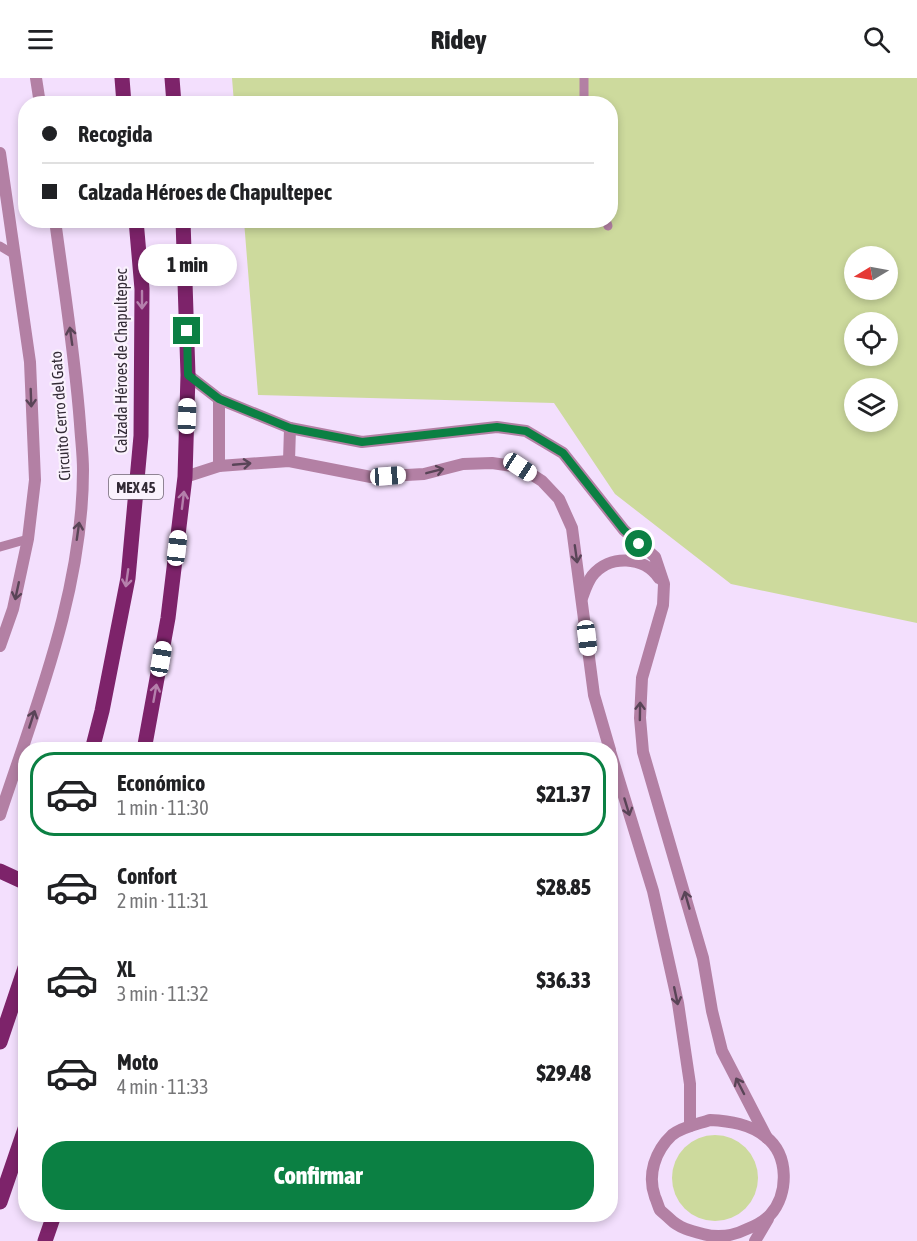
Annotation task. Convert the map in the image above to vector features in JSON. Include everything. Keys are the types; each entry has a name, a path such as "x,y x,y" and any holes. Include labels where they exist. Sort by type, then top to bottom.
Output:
{"main road":[{"path":"122,78 123,96"},
{"path":"172,78 173,96"},
{"name":"Calzada Héroes de Chapultepec","path":"94,742 128,578 141,436 142,289 137,228"},
{"name":"MEX 45","path":"145,742 168,618 185,477 188,375 183,228"},
{"path":"0,871 18,880"},
{"path":"0,1042 18,989"},
{"path":"0,1202 18,1149"},
{"path":"45,1241 52,1222"}],"street":[{"path":"36,78 39,96"},
{"name":"Circuito Cerro del Gato","path":"0,153 30,373 35,480 28,539 13,609 0,646"},
{"name":"Circuito Cerro del Gato","path":"24,742 52,659 71,586 80,519 83,470 77,385 57,228"},
{"path":"188,375 219,399 290,428 362,442 497,427 526,431 563,453 624,530 655,557 664,584 663,605 642,678 640,718 643,752 703,958 722,1051 768,1138 780,1154 784,1176 781,1198 755,1241"},
{"path":"219,399 219,466"},
{"path":"289,460 290,428"},
{"path":"185,477 219,466 289,460 371,477 424,474 463,464 492,463 520,467 542,481 559,499 572,528 594,695 608,742"},
{"path":"582,599 593,574 604,565 617,561 631,560 644,564 656,572 664,584"},
{"name":"Circuito Cerro del Gato","path":"0,815 18,761"},
{"path":"618,776 653,891 678,1003 690,1084 690,1126"},
{"path":"768,1138 752,1128 732,1122 710,1120 690,1126 674,1134 661,1148 652,1167 652,1188 660,1209 674,1223 702,1238 734,1235 754,1226 770,1215"}],"lane":[{"path":"584,78 584,96"},
{"path":"0,246 15,255"},
{"path":"0,547 28,539"}],"green space":[{"path":"232,78 917,78 917,623 731,584 615,494 554,403 258,395 245,228 618,228 618,96 233,96"},
{"path":"715,1135 731,1139 745,1148 754,1162 758,1178 754,1194 745,1208 731,1217 715,1221 699,1217 685,1208 676,1194 672,1178 676,1162 685,1148 699,1139"}],"route":[{"path":"187,331 188,375 219,399 290,428 362,442 497,427 526,431 563,453 624,530 639,544"}]}
